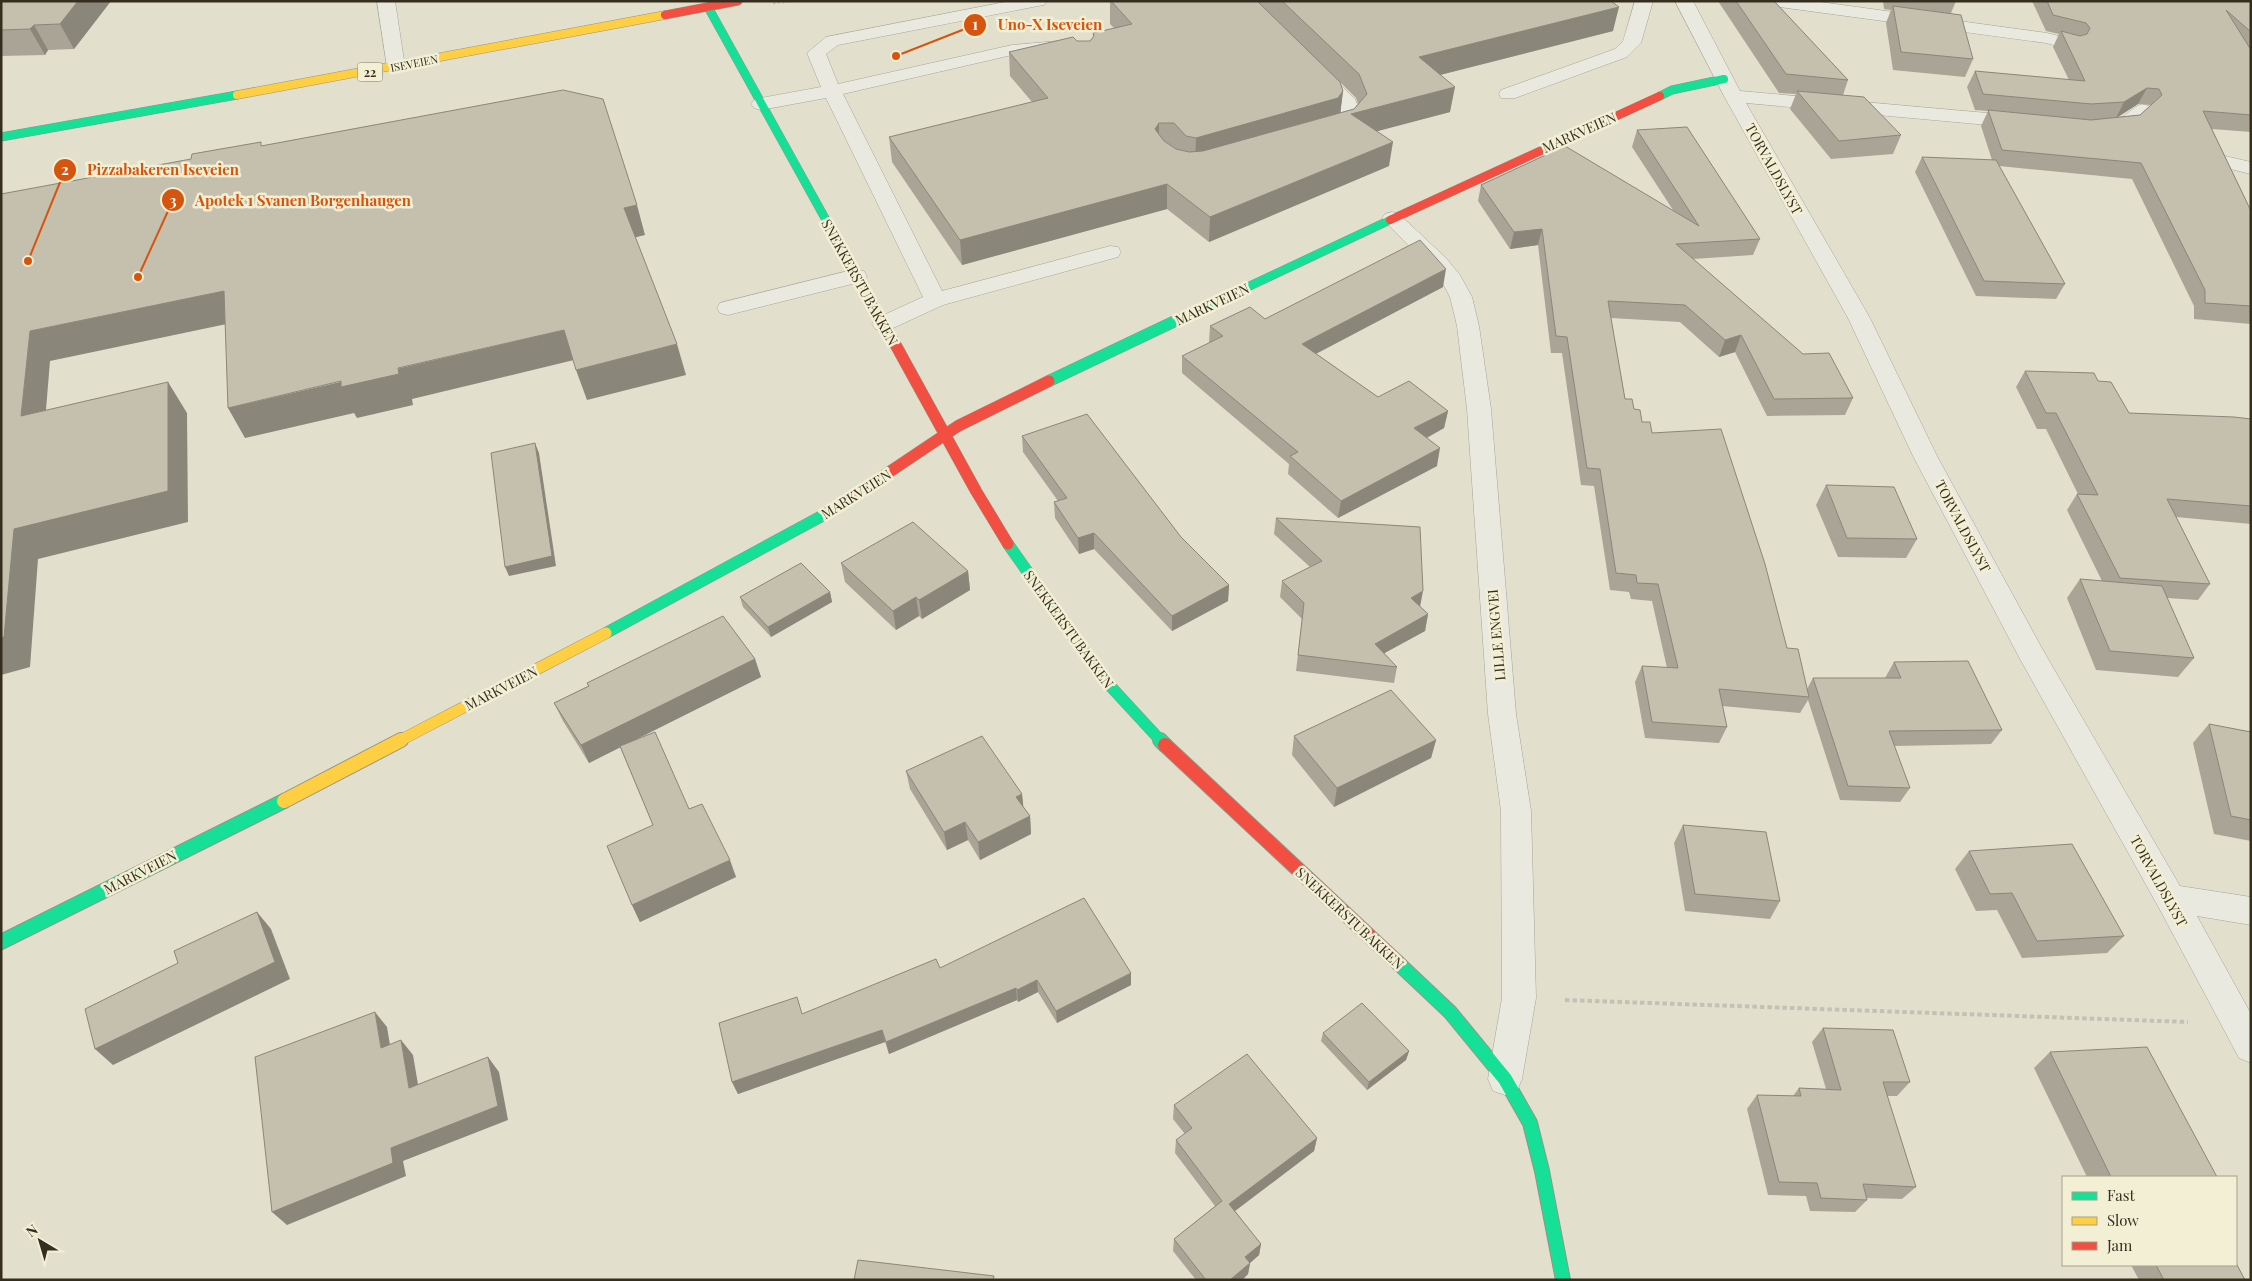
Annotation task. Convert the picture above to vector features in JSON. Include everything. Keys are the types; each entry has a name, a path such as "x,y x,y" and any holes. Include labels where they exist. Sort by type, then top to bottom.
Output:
{"main road":[{"name":"ISEVEIEN","path":"1,136 396,67 738,1"},
{"name":"SNEKKERSTUBAKKEN","path":"708,7 856,276 1006,541 1101,676 1182,763 1356,922 1450,1012 1505,1079 1530,1122 1542,1171 1563,1280"},
{"name":"MARKVEIEN","path":"1,942 285,800 670,599 857,498 945,434 999,404 1392,218 1672,90 1729,88"}],"street":[{"path":"386,1 396,67"},
{"path":"935,300 832,91 816,53 832,41 1038,1"},
{"path":"1508,94 1621,53 1632,43 1634,30 1644,1"},
{"name":"TORVALDSLYST","path":"1684,1 1729,88 1859,318 1925,456 2034,659 2170,898 2251,1047"},
{"path":"1772,1 2047,38 2072,45"},
{"path":"761,104 832,91 1012,50 1056,46 1075,49"},
{"path":"1299,56 1348,103 1352,117 1343,128 1306,138"},
{"path":"1729,88 2038,124"},
{"path":"2083,128 2124,125 2142,110"},
{"path":"2225,162 2251,168"},
{"name":"LILLE ENGVEI","path":"1392,218 1452,280 1461,297 1468,326 1479,409 1502,705 1516,811 1520,908 1519,998 1505,1079"},
{"path":"883,324 935,300 1110,252"},
{"path":"728,308 856,276"},
{"path":"2170,898 2251,911"}],"path":[{"path":"1519,998 2238,1024"}],"building":[{"path":"1,1 78,1 60,24 34,25 30,29 1,30"},
{"path":"1111,1 1257,1 1340,82 1343,91 1338,98 1196,138 1186,136 1174,123 1159,123 1155,129 1164,141 1176,149 1189,152 1203,151 1354,109 1367,94 1359,74 1282,1 1611,1 1619,7 1419,57 1455,87 1351,114 1393,142 1210,217 1167,184 960,240 889,137 1048,98 1009,52 1073,37 1077,41 1090,41 1094,36 1093,33 1132,24"},
{"path":"1736,1 1774,1 1848,80 1786,74"},
{"path":"2047,1 2251,1 2251,32 2226,10 2251,50 2251,115 2203,111 2251,211 2251,306 2205,303 2205,290 2141,163 2002,150 1988,110 2091,120 2140,115 2162,95 2159,89 2147,88 2124,102 2091,104 1983,94 1975,71 2085,81 2061,31 2080,36 2087,34 2090,28 2086,23 2053,15"},
{"path":"1893,6 1961,15 1973,59 1901,52"},
{"path":"563,90 603,99 637,205 624,208 677,344 576,370 564,330 398,368 399,374 341,387 341,381 228,408 224,291 30,331 21,416 168,382 168,491 14,529 4,637 1,638 1,194 191,159 192,154 261,142 261,146"},
{"path":"1797,91 1864,97 1901,135 1839,141"},
{"path":"1687,127 1760,239 1676,244 1803,354 1829,353 1853,398 1774,399 1741,335 1725,340 1685,305 1608,301 1625,399 1632,399 1634,409 1640,410 1642,422 1650,422 1652,433 1721,429 1765,564 1787,648 1798,649 1809,697 1719,689 1727,727 1652,722 1642,666 1678,668 1658,584 1637,583 1636,575 1616,573 1600,469 1587,468 1567,337 1556,336 1542,229 1514,232 1481,185 1565,146 1699,226 1637,130"},
{"path":"1922,157 1996,160 2065,284 1984,281"},
{"path":"1420,240 1446,269 1302,344 1378,397 1409,381 1448,411 1414,428 1440,448 1341,501 1290,456 1298,452 1182,356 1223,336 1210,326 1250,307 1265,319"},
{"path":"2025,371 2094,373 2098,381 2111,382 2129,413 2251,419 2251,506 2167,499 2210,584 2120,578 2077,494 2098,495 2056,413 2046,413"},
{"path":"1087,414 1181,537 1229,585 1172,616 1094,533 1078,538 1054,502 1067,498 1022,436"},
{"path":"535,443 552,556 505,567 491,453"},
{"path":"1826,485 1894,487 1917,539 1847,538"},
{"path":"1276,518 1420,527 1423,591 1411,598 1428,614 1375,644 1397,667 1298,655 1304,603 1282,581 1322,561"},
{"path":"913,522 968,571 919,600 916,597 893,611 841,563"},
{"path":"801,563 830,592 768,627 740,597"},
{"path":"2080,579 2162,586 2194,658 2110,651"},
{"path":"723,616 755,659 581,745 554,703 589,686 587,683"},
{"path":"1968,661 2002,730 1889,731 1910,788 1848,786 1813,678 1901,678 1894,662"},
{"path":"1391,690 1436,740 1337,788 1294,736"},
{"path":"2209,724 2251,732 2251,820 2231,816"},
{"path":"655,732 689,809 702,804 730,860 632,905 607,846 653,825 620,746"},
{"path":"982,736 1022,794 1016,797 1030,816 978,842 965,822 944,832 906,771"},
{"path":"1683,825 1766,832 1780,901 1695,894"},
{"path":"2072,844 2124,936 2037,941 2012,893 1990,894 1969,851"},
{"path":"1084,898 1131,973 1056,1011 1037,980 1017,990 1016,988 886,1042 882,1030 732,1082 719,1023 797,997 802,1014 936,959 940,968"},
{"path":"257,912 275,962 95,1049 85,1009 178,963 174,951"},
{"path":"1362,1003 1409,1051 1369,1082 1323,1033"},
{"path":"375,1012 381,1048 401,1040 409,1088 488,1057 498,1106 391,1148 393,1163 272,1212 255,1057"},
{"path":"1823,1028 1893,1030 1910,1082 1883,1082 1916,1187 1863,1184 1867,1200 1821,1198 1817,1183 1779,1182 1757,1095 1801,1096 1799,1088 1841,1090"},
{"path":"2147,1047 2216,1176 2111,1176 2050,1052"},
{"path":"1247,1054 1317,1138 1229,1204 1261,1244 1245,1257 1250,1263 1230,1280 1206,1280 1174,1239 1222,1201 1176,1140 1192,1128 1174,1105"},
{"path":"858,1260 994,1276 993,1280 854,1280"},
{"path":"2237,1265 2245,1280 2164,1280 2157,1266"}],"traffic: fast":[{"path":"708,7 857,276"},
{"path":"1660,96 1672,90 1724,79"},
{"path":"1,137 237,95"},
{"path":"1049,381 1390,220"},
{"path":"606,633 831,511"},
{"path":"1008,544 1101,676 1165,745"},
{"path":"1,942 284,801"},
{"path":"1397,962 1450,1012 1505,1079 1530,1123 1542,1171 1563,1280"}],"traffic: slow":[{"path":"237,95 665,15"},
{"path":"284,801 606,633"}],"traffic: jam":[{"path":"665,15 738,1"},
{"path":"1390,220 1660,96"},
{"path":"857,276 976,491 1008,544"},
{"path":"831,511 861,493 958,426 1049,381"},
{"path":"1165,745 1397,962"}],"place":[{"name":"Uno-X Iseveien","path":"896,56"},
{"name":"Pizzabakeren Iseveien","path":"28,261"},
{"name":"Apotek 1 Svanen Borgenhaugen","path":"138,277"}]}
